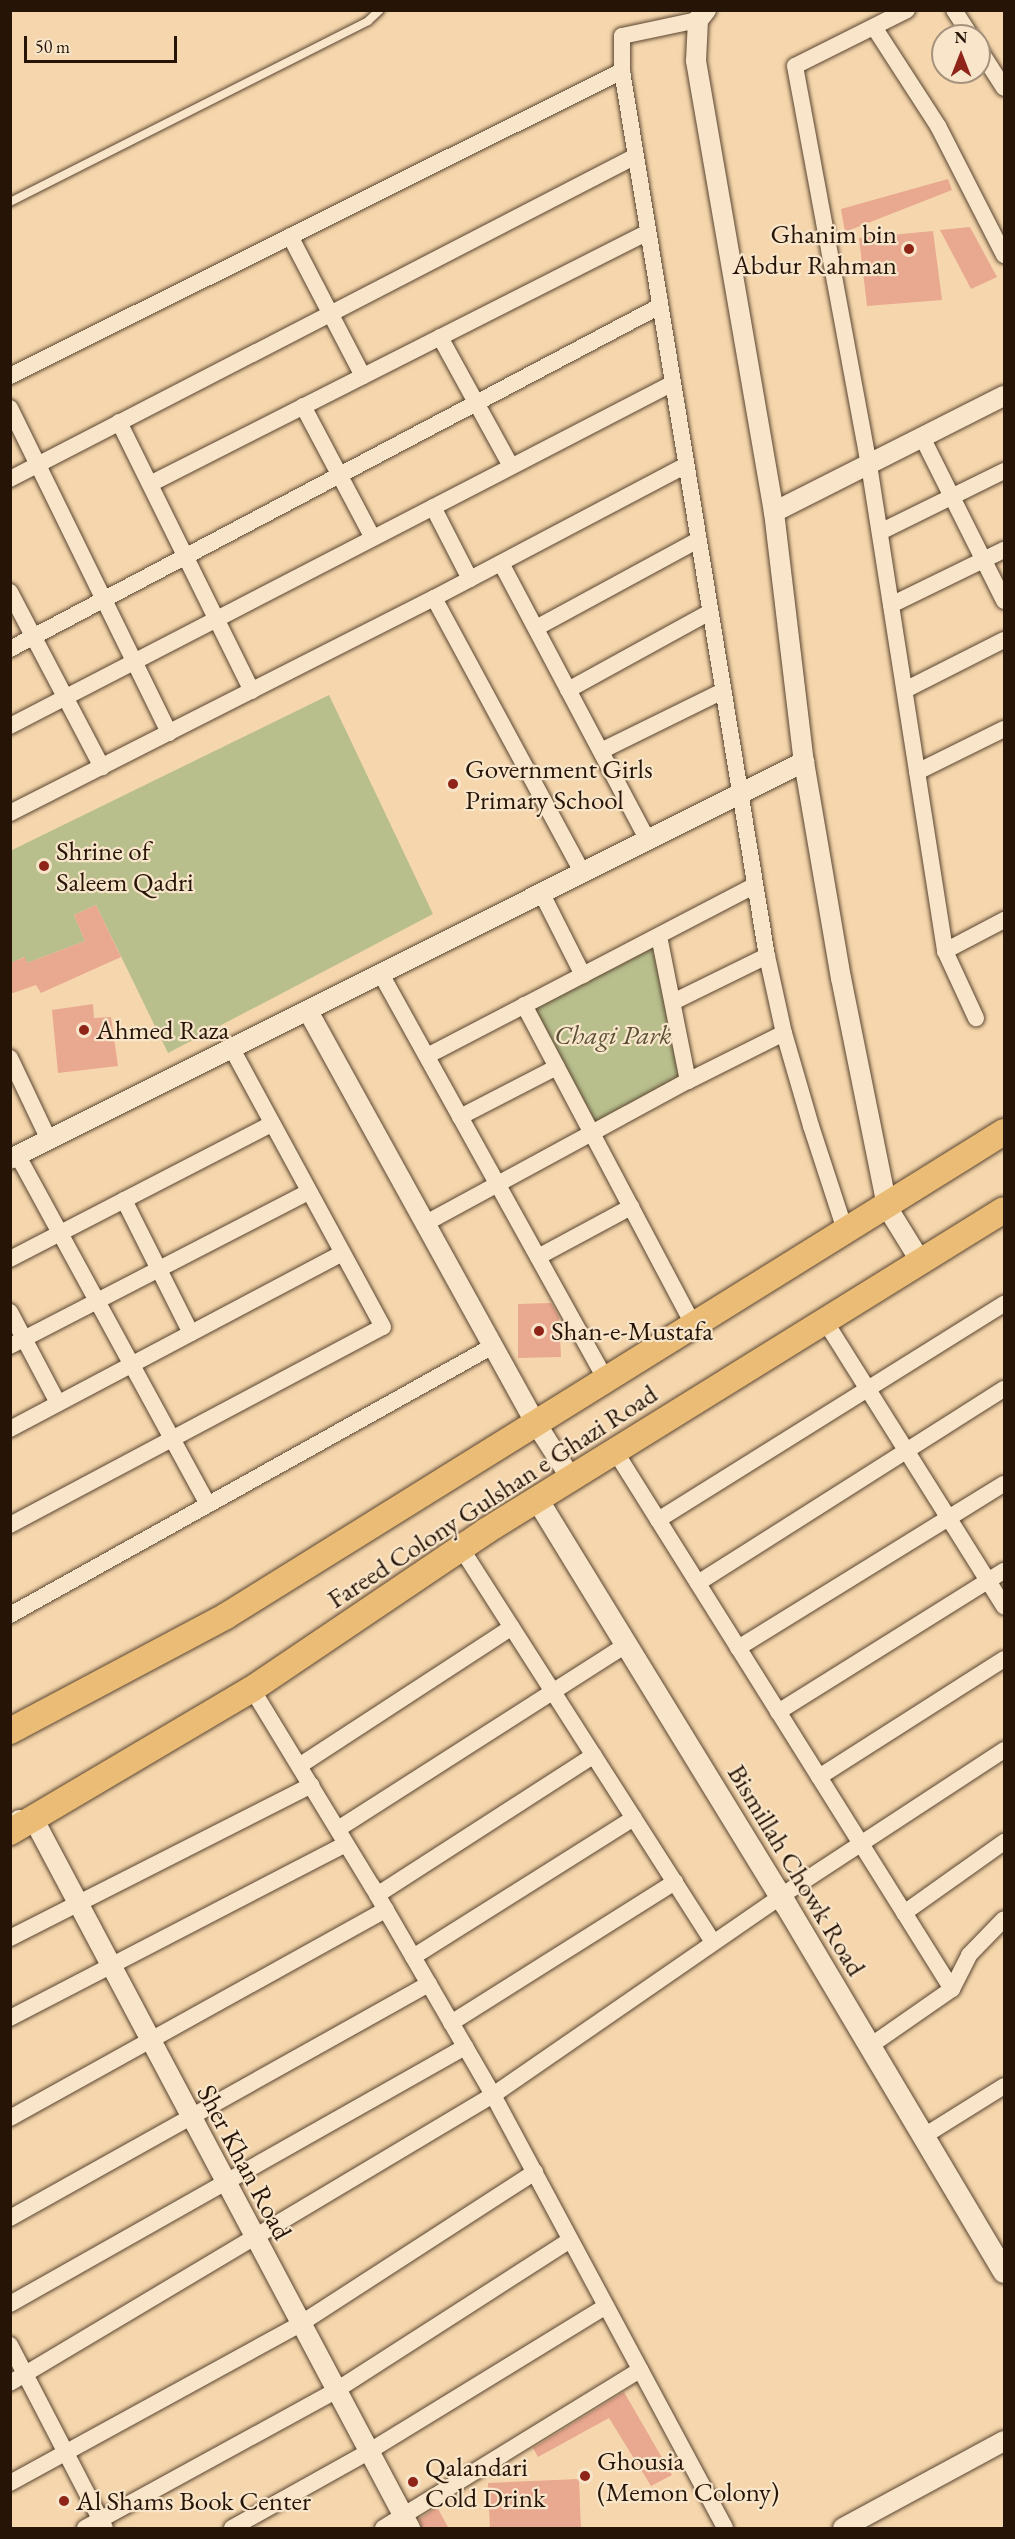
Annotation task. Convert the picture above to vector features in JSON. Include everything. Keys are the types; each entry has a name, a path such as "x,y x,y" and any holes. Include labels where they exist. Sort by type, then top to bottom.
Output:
{"main road":[{"name":"Fareed Colony Gulshan e Ghazi Road","path":"10,1731 226,1616 605,1378 845,1230 887,1207 1005,1132"},
{"name":"Fareed Colony Gulshan e Ghazi Road","path":"10,1832 22,1820 252,1689 537,1499 1005,1210"},
{"name":"Bismillah Chowk Road","path":"537,1499 781,1896 1005,2272"}],"street":[{"path":"907,10 795,66 869,465 945,951 976,1018"},
{"path":"954,10 963,24"},
{"path":"845,1230 784,1033 767,956 622,70 622,36 702,15 696,61 774,512 804,762 841,978 887,1207 921,1262"},
{"path":"874,27 938,126 1005,255"},
{"path":"991,67 1005,88"},
{"path":"10,376 622,70"},
{"path":"10,479 636,156"},
{"path":"150,484 648,232"},
{"path":"290,236 363,376"},
{"path":"10,649 35,638 660,306"},
{"path":"440,337 511,466"},
{"path":"10,726 673,382"},
{"path":"774,512 1005,396"},
{"path":"303,406 373,538"},
{"path":"10,408 169,733"},
{"path":"119,422 252,691"},
{"path":"923,439 1005,601"},
{"path":"10,813 434,598 686,465"},
{"path":"880,532 1005,471"},
{"path":"433,507 470,579"},
{"path":"536,628 698,540"},
{"path":"891,605 1005,550"},
{"path":"501,563 648,841"},
{"path":"10,592 102,766"},
{"path":"434,598 583,873"},
{"path":"568,690 710,612"},
{"path":"904,690 1005,640"},
{"path":"600,751 723,691"},
{"path":"917,772 1005,729"},
{"path":"208,1505 60,1233 14,1157 804,762"},
{"path":"427,1056 754,886"},
{"path":"542,894 583,975"},
{"path":"945,951 1005,920"},
{"path":"659,936 688,1081"},
{"path":"673,1002 767,956"},
{"path":"381,974 605,1378"},
{"path":"524,1005 693,1324"},
{"path":"308,1011 535,1422 571,1478"},
{"path":"426,1224 688,1081 784,1033"},
{"path":"10,1525 383,1327 232,1049"},
{"path":"10,1058 49,1140"},
{"path":"460,1117 557,1067"},
{"path":"10,1259 272,1124"},
{"path":"17,1342 309,1192"},
{"path":"124,1200 191,1333"},
{"path":"538,1257 631,1206"},
{"path":"10,1429 342,1253"},
{"path":"658,1520 1005,1304"},
{"path":"10,1312 17,1342 58,1403"},
{"path":"825,1321 1005,1606"},
{"path":"10,1615 493,1346"},
{"path":"698,1583 1005,1389"},
{"path":"615,1451 952,1989"},
{"path":"738,1648 1005,1484"},
{"path":"461,1548 713,1942"},
{"path":"778,1712 1005,1571"},
{"path":"299,1766 512,1627"},
{"path":"10,2018 110,1966 342,1837 553,1691 627,1644"},
{"path":"819,1777 1005,1659"},
{"path":"252,1689 386,1910 493,2095 725,2529"},
{"path":"10,2383 493,2095 781,1896 1005,1750"},
{"path":"377,1895 594,1755"},
{"path":"10,1938 311,1785"},
{"path":"413,1957 634,1818"},
{"name":"Sher Khan Road","path":"22,1820 78,1904 406,2523"},
{"path":"904,1913 1005,1842"},
{"path":"451,2023 675,1882"},
{"path":"10,2118 386,1910"},
{"path":"870,2046 952,1989 969,1955 1005,1919"},
{"path":"10,2218 429,1984"},
{"path":"10,2304 465,2047"},
{"path":"924,2136 1005,2086"},
{"path":"10,2483 300,2325 535,2172"},
{"path":"85,2529 103,2524 335,2391 570,2240"},
{"path":"232,2529 368,2452 606,2306"},
{"path":"10,2345 103,2524"},
{"path":"383,2529 406,2523 640,2370"},
{"path":"843,2529 1005,2441"}],"lane":[{"path":"10,202 368,21 380,10"}],"green space":[{"path":"329,695 433,914 168,1053 96,905 74,915 85,941 27,963 24,957 11,963 10,851"},
{"name":"Chagi Park","path":"659,936 688,1081 593,1133 524,1005"}],"building":[{"path":"948,179 952,190 845,232 841,209"},
{"path":"970,227 997,277 971,289 940,230"},
{"path":"933,231 942,300 867,306 859,238"},
{"path":"96,905 121,957 41,993 36,985 10,994 10,963 25,957 27,963 85,941 74,915"},
{"path":"93,1004 94,1018 111,1017 118,1066 58,1073 52,1010"},
{"name":"Shan-e-Mustafa","path":"551,1303 559,1317 561,1357 518,1358 518,1304"},
{"path":"624,2392 672,2475 651,2486 609,2418 538,2457 533,2448"},
{"path":"579,2479 581,2529 490,2529 488,2483"},
{"path":"437,2507 449,2529 422,2529 419,2519"}],"place":[{"name":"Ghanim bin Abdur Rahman","path":"909,249"},
{"name":"Government Girls Primary School","path":"453,784"},
{"name":"Shrine of Saleem Qadri","path":"44,866"},
{"name":"Ahmed Raza","path":"84,1030"},
{"name":"Shan-e-Mustafa","path":"539,1331"},
{"name":"Ghousia (Memon Colony)","path":"585,2476"},
{"name":"Qalandari Cold Drink","path":"413,2482"},
{"name":"Al Shams Book Center","path":"64,2501"}]}
